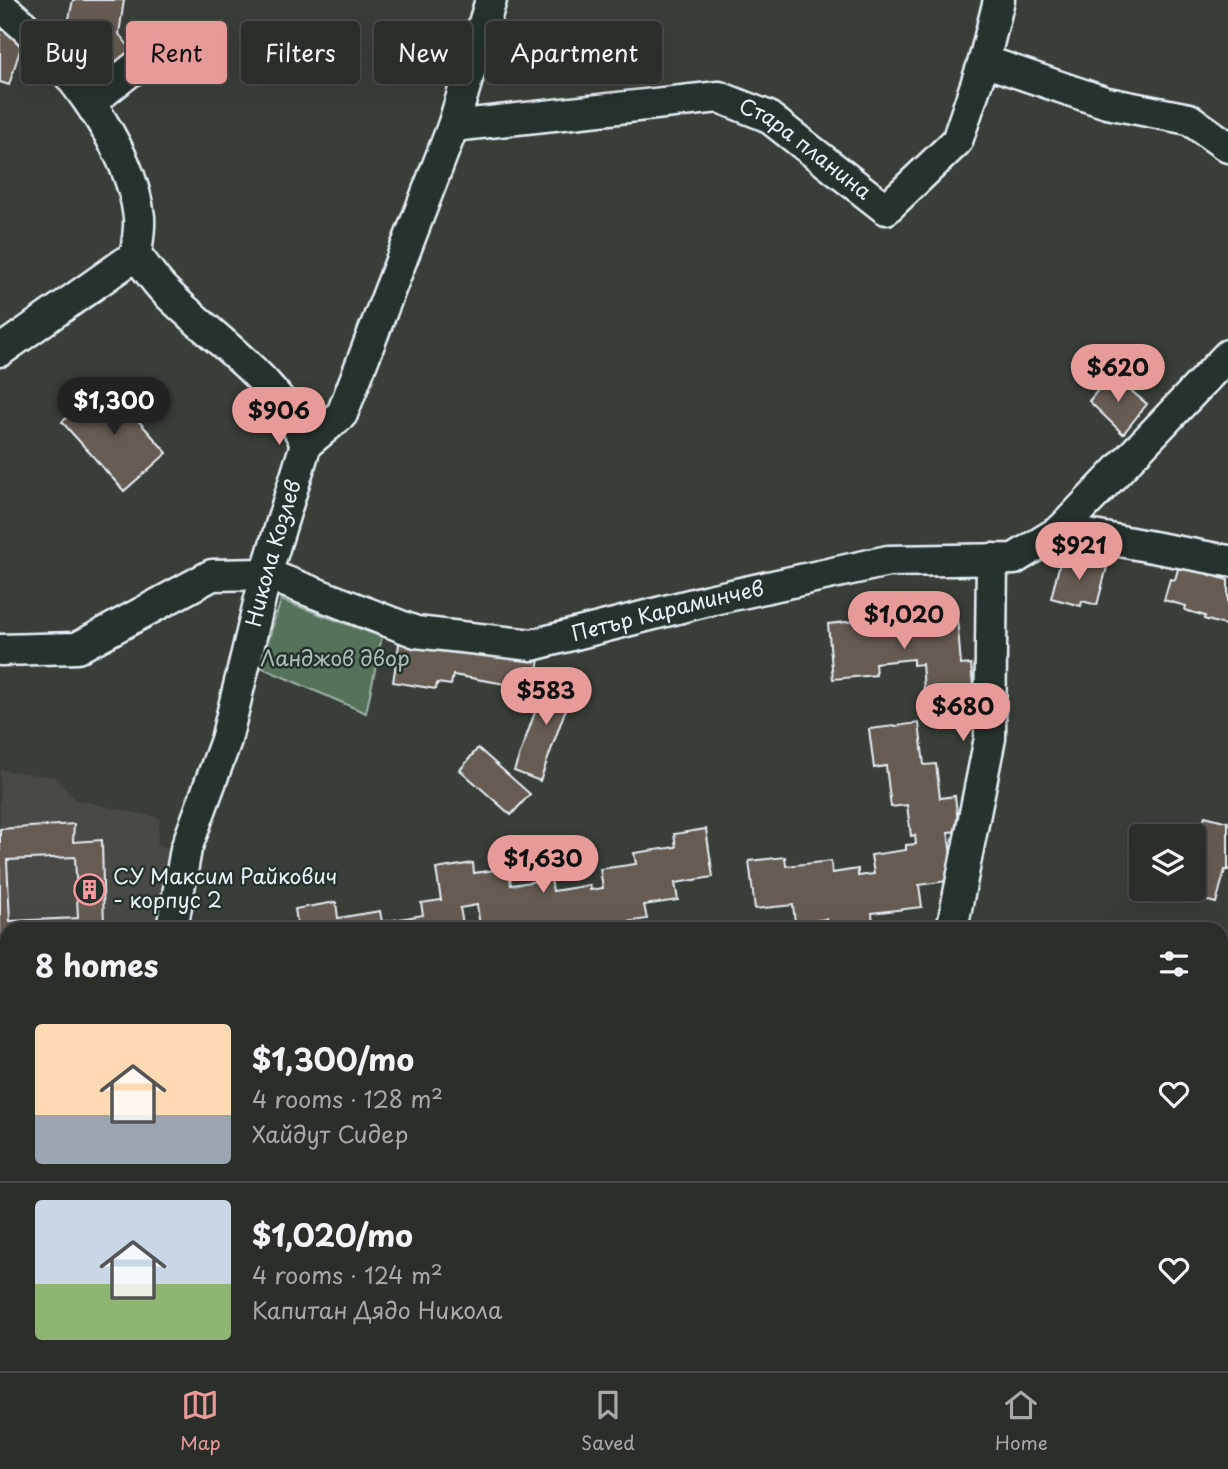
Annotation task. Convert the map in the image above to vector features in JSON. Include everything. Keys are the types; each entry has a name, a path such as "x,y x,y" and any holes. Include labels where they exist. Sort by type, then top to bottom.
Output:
{"street":[{"path":"15,8 90,103 117,152 135,197 139,220 136,255 163,289 264,381 296,421 306,444 342,414 453,126 491,0"},
{"name":"Стара планина","path":"453,126 719,97 767,116 886,209 957,141 984,61 999,0"},
{"path":"984,61 1107,103 1189,119 1228,147"},
{"path":"90,103 126,74"},
{"path":"0,351 136,255"},
{"name":"Петър Караминчев","path":"0,650 77,648 212,575 265,574 416,632 532,645 709,600 888,561 1014,559 1061,530 1228,355"},
{"name":"Никола Козлев","path":"173,922 186,849 226,740 265,574 306,444"},
{"path":"1061,530 1228,561"},
{"path":"953,922 990,738 992,559"}],"shaded area":[{"path":"0,770 54,777 76,800 160,818 157,846 186,849 173,922 0,922"}],"green space":[{"name":"Ланджов двор","path":"281,600 382,637 366,713 260,667"}],"building":[{"path":"73,0 124,0 119,34 126,43 126,62 112,73 112,21 68,21"},
{"path":"0,29 21,36 21,47 9,85 0,82"},
{"path":"1111,374 1147,404 1123,434 1089,401"},
{"path":"105,383 167,453 124,491 62,422"},
{"path":"1062,555 1107,567 1097,605 1082,601 1081,606 1051,598"},
{"path":"1180,561 1208,569 1207,574 1228,580 1228,626 1185,610 1186,606 1164,600 1170,579 1175,580"},
{"path":"910,605 911,621 957,617 961,665 971,664 974,698 925,702 922,664 913,665 913,659 875,663 876,675 833,679 828,624 866,620 866,625 876,625 874,608"},
{"path":"401,632 539,659 534,689 453,675 451,685 437,683 436,689 393,682"},
{"path":"561,673 582,690 565,711 540,781 514,771 539,701"},
{"path":"919,723 924,765 936,764 940,798 955,796 959,831 948,832 954,880 919,885 922,907 872,913 873,922 826,922 826,919 795,922 793,905 755,909 749,861 785,857 786,866 831,861 832,873 858,869 858,876 874,874 871,855 906,850 906,845 916,844 915,835 911,836 907,805 891,807 886,766 874,768 869,729"},
{"path":"478,748 530,794 511,815 460,770"},
{"path":"1205,816 1228,822 1228,870 1225,870 1216,903 1206,900 1206,824 1202,824"},
{"name":"СУ Максим Райкович - корпус 2","path":"74,824 73,842 102,840 104,922 0,922 0,829","holes":["75,857 78,918 10,921 7,860"]},
{"path":"706,829 713,877 675,883 678,900 644,905 647,919 626,922 479,922 477,905 460,908 463,922 382,922 423,915 421,903 441,900 436,869 473,863 474,873 509,868 511,885 551,879 553,891 590,885 590,890 603,888 600,869 636,864 634,853 676,847 674,834"},
{"path":"336,902 338,918 380,911 382,922 297,922 295,909"}],"place":[{"name":"СУ Максим Райкович - корпус 2","path":"90,889"}]}
